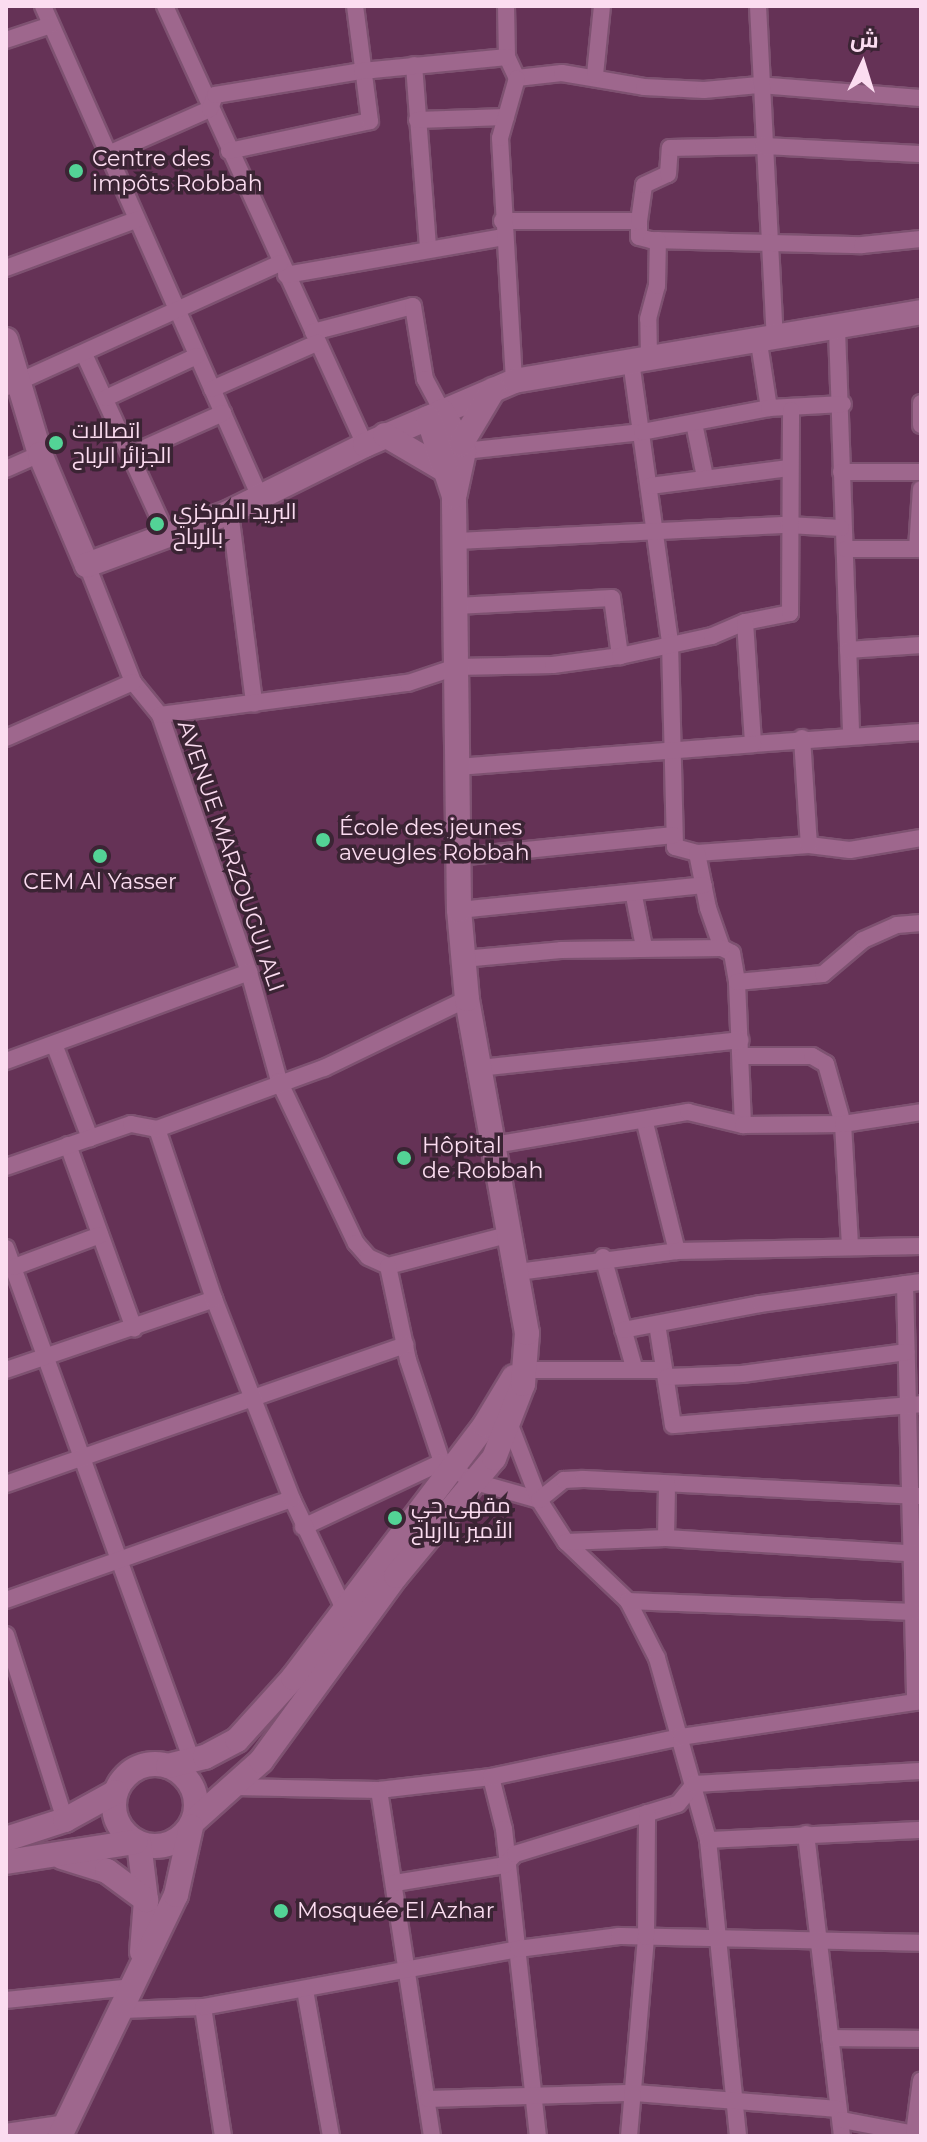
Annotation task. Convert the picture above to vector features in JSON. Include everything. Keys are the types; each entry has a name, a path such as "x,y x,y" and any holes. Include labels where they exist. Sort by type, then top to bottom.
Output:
{"main road":[{"path":"6,340 11,384 87,565 166,533 230,512 435,410 503,385 640,360 837,330 921,312"},
{"path":"451,484 462,448 503,385"},
{"path":"435,410 462,448"},
{"path":"6,1862 137,1842 168,1845 235,1787 261,1761 396,1576 494,1458 510,1425 525,1370 527,1333 467,999 463,959 457,857 457,541 451,484 435,410"},
{"path":"375,440 432,458 451,484"},
{"path":"6,1839 65,1820 116,1792 143,1765 180,1764 237,1740 345,1611 446,1465 500,1404 527,1333"},
{"path":"63,2129 176,1895 193,1823 196,1794 180,1764"},
{"path":"116,1792 115,1815 137,1842 146,1900 141,1962"},
{"path":"52,1854 107,1871 146,1900"}],"street":[{"path":"43,6 106,155 260,497"},
{"path":"165,6 315,338 375,440"},
{"path":"229,151 370,121 355,6"},
{"path":"503,385 500,138 517,78 507,57 506,6"},
{"path":"595,75 602,6"},
{"path":"758,6 767,240 769,408"},
{"path":"6,40 51,25"},
{"path":"106,155 210,109 215,95 362,71 507,57"},
{"path":"414,65 428,247"},
{"path":"517,78 595,75 659,88 759,85 921,98"},
{"path":"417,120 506,117"},
{"path":"921,154 763,146 670,148 668,174 644,185 639,221 639,237 658,240 767,240 862,245 921,239"},
{"path":"6,268 136,220"},
{"path":"11,384 84,354 175,309 283,269 428,247 503,229 639,221"},
{"path":"658,240 657,286 640,360 642,432 659,533 670,642 675,847 697,853 809,845 850,850 921,838"},
{"path":"212,389 315,338 413,306 425,379 435,410"},
{"path":"837,330 843,404 841,528 846,549 851,734"},
{"path":"84,354 166,533"},
{"path":"106,398 197,356"},
{"path":"921,403 921,425"},
{"path":"462,448 642,432 769,408 791,410 843,404"},
{"path":"160,715 408,683 456,667 553,665 620,656 670,642 712,636 745,622 790,613 788,525 791,410"},
{"path":"131,454 223,413"},
{"path":"694,423 705,477"},
{"path":"6,469 40,454"},
{"path":"650,486 789,468"},
{"path":"841,472 921,472"},
{"path":"846,549 917,549 921,489"},
{"path":"230,512 254,703"},
{"path":"457,541 788,525 841,528"},
{"name":"AVENUE MARZOUGUI ALI","path":"87,565 133,682 160,715 249,972 279,1081 356,1243 388,1266"},
{"path":"456,606 612,598 620,656"},
{"path":"745,622 753,744"},
{"path":"848,650 921,645"},
{"path":"6,738 133,682"},
{"path":"457,767 851,734 921,732"},
{"path":"802,738 809,845"},
{"path":"457,857 674,835"},
{"path":"697,853 722,948"},
{"path":"459,910 634,896 704,885"},
{"path":"634,896 644,947"},
{"path":"737,982 823,974 863,940 897,925 921,923"},
{"path":"463,959 644,947 722,948 732,953 742,1048 743,1125"},
{"path":"6,1061 249,972"},
{"path":"6,1167 131,1124 157,1129 279,1081 324,1068 467,999"},
{"path":"54,1044 90,1138"},
{"path":"479,1068 742,1048 812,1056 826,1064 843,1124 850,1244"},
{"path":"494,1145 645,1123 688,1112 743,1125 843,1124 921,1112"},
{"path":"645,1123 677,1251"},
{"path":"157,1129 214,1299 292,1499 345,1611"},
{"path":"68,1145 134,1328"},
{"path":"511,1234 388,1266 405,1345 446,1465 472,1481 539,1500"},
{"path":"14,1267 100,1235"},
{"path":"518,1272 603,1257 677,1251 850,1244 921,1246"},
{"path":"6,1250 119,1560 180,1764"},
{"path":"603,1257 634,1367"},
{"path":"235,1787 379,1790 491,1777 681,1737 918,1701 913,1612 917,1554 913,1406 907,1352 913,1283 623,1330"},
{"path":"6,1370 214,1299"},
{"path":"657,1324 673,1425 913,1406"},
{"path":"6,1484 405,1345"},
{"path":"525,1370 634,1367 666,1374 742,1374 907,1352"},
{"path":"510,1425 539,1500 566,1542 628,1601 657,1658 708,1840 738,2136"},
{"path":"303,1527 446,1465"},
{"path":"539,1500 564,1480 914,1496"},
{"path":"666,1538 667,1484"},
{"path":"6,1600 292,1499"},
{"path":"566,1542 666,1538 917,1554"},
{"path":"628,1601 913,1612"},
{"path":"6,1635 65,1820"},
{"path":"395,1883 505,1865 515,1854 678,1804 694,1784 921,1771"},
{"path":"491,1777 504,1829 505,1865 518,1949 538,2136"},
{"path":"379,1790 432,2136"},
{"path":"629,2136 646,1937 647,1813"},
{"path":"708,1840 921,1830"},
{"path":"806,1834 822,1939 841,2121"},
{"path":"123,2010 203,2007 518,1949 646,1937 719,1935 921,1943"},
{"path":"6,2000 132,1987"},
{"path":"305,1990 331,2136"},
{"path":"203,2007 223,2136"},
{"path":"830,2038 921,2039"},
{"path":"428,2099 534,2093 635,2093 735,2103 918,2134 921,2080"},
{"path":"6,2132 63,2129"}],"place":[{"name":"Centre des impôts Robbah","path":"76,171"},
{"name":"اتصالات الجزائر الرباح","path":"56,443"},
{"name":"البريد المركزي بالرباح","path":"157,524"},
{"name":"École des jeunes aveugles Robbah","path":"323,840"},
{"name":"CEM Al Yasser","path":"100,856"},
{"name":"Hôpital de Robbah","path":"404,1158"},
{"name":"مقهى حي الأمير باارباح","path":"395,1518"},
{"name":"Mosquée El Azhar","path":"281,1911"}]}
